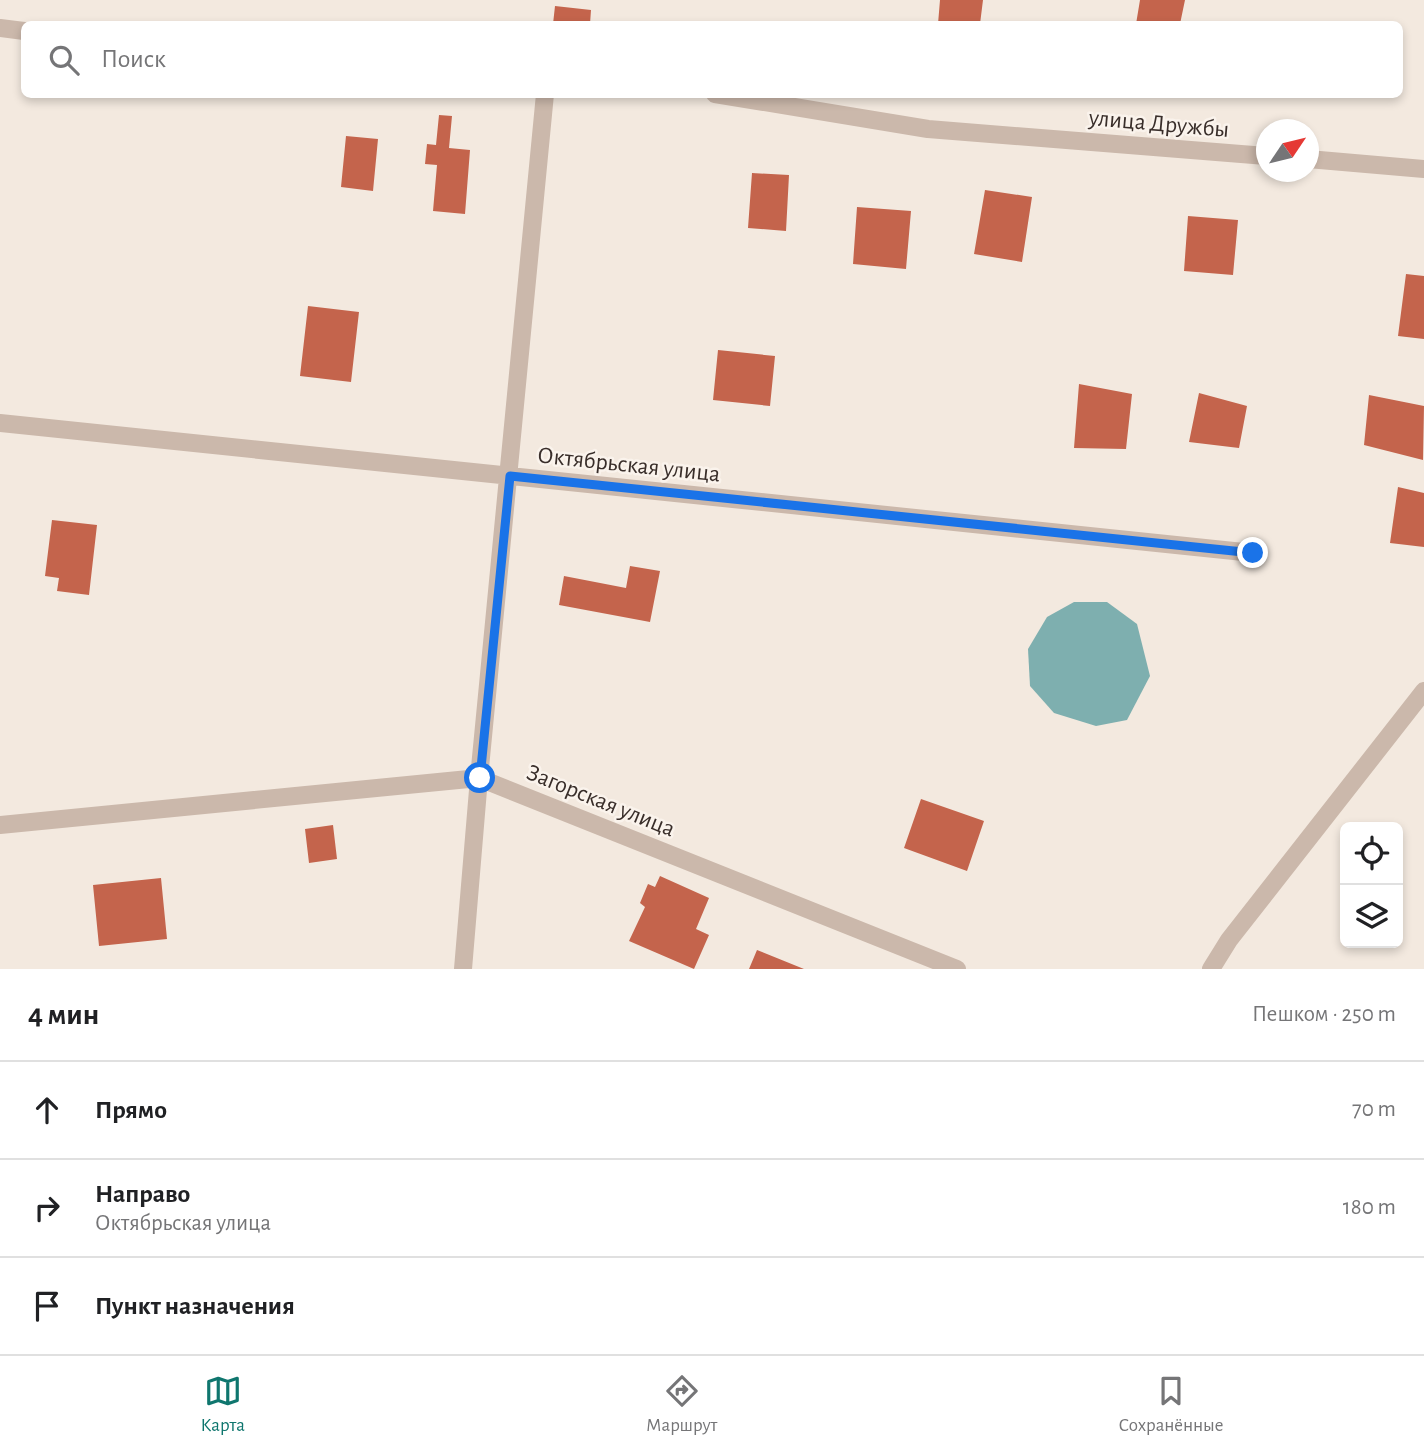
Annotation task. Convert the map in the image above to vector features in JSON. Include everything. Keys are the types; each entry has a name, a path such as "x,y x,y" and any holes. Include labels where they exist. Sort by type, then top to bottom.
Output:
{"street":[{"path":"0,28 21,31"},
{"path":"463,969 545,98"},
{"name":"улица Дружбы","path":"739,98 928,129 1256,155"},
{"path":"1319,160 1424,169"},
{"name":"Октябрьская улица","path":"0,423 1253,553"},
{"path":"1211,969 1229,940 1424,691"},
{"name":"Загорская улица","path":"0,825 480,778 957,969"}],"water":[{"path":"1074,602 1107,602 1137,624 1150,676 1127,720 1096,726 1054,713 1030,686 1028,649 1047,617"}],"building":[{"path":"940,0 983,0 980,21 938,21"},
{"path":"1140,0 1185,0 1181,21 1136,21"},
{"path":"555,6 591,10 590,21 553,21"},
{"path":"439,115 452,116 449,148 470,150 465,214 433,211 437,165 425,164 427,144 436,145"},
{"path":"346,136 378,139 373,191 341,187"},
{"path":"752,173 789,175 786,231 748,228"},
{"path":"985,190 1032,197 1022,262 974,254"},
{"path":"857,207 911,211 906,269 853,264"},
{"path":"1188,216 1238,220 1233,275 1184,271"},
{"path":"1406,274 1424,276 1424,339 1398,336"},
{"path":"308,306 359,312 351,382 300,376"},
{"path":"718,350 775,356 770,406 713,400"},
{"path":"1079,384 1132,394 1126,449 1074,448"},
{"path":"1199,393 1247,406 1239,448 1189,442"},
{"path":"1369,395 1424,406 1423,460 1364,445"},
{"path":"1398,487 1424,493 1424,547 1390,543"},
{"path":"52,520 97,525 89,595 57,591 59,578 45,576"},
{"path":"630,566 660,571 650,622 559,605 564,576 626,588"},
{"path":"921,799 984,821 967,871 904,848"},
{"path":"333,825 337,859 309,863 305,829"},
{"path":"660,876 709,898 696,929 709,935 694,969 629,941 645,907 640,903 648,884 655,887"},
{"path":"161,878 167,939 99,946 93,885"},
{"path":"757,950 804,969 749,969"}],"route":[{"path":"480,778 510,476 1253,553"}]}
